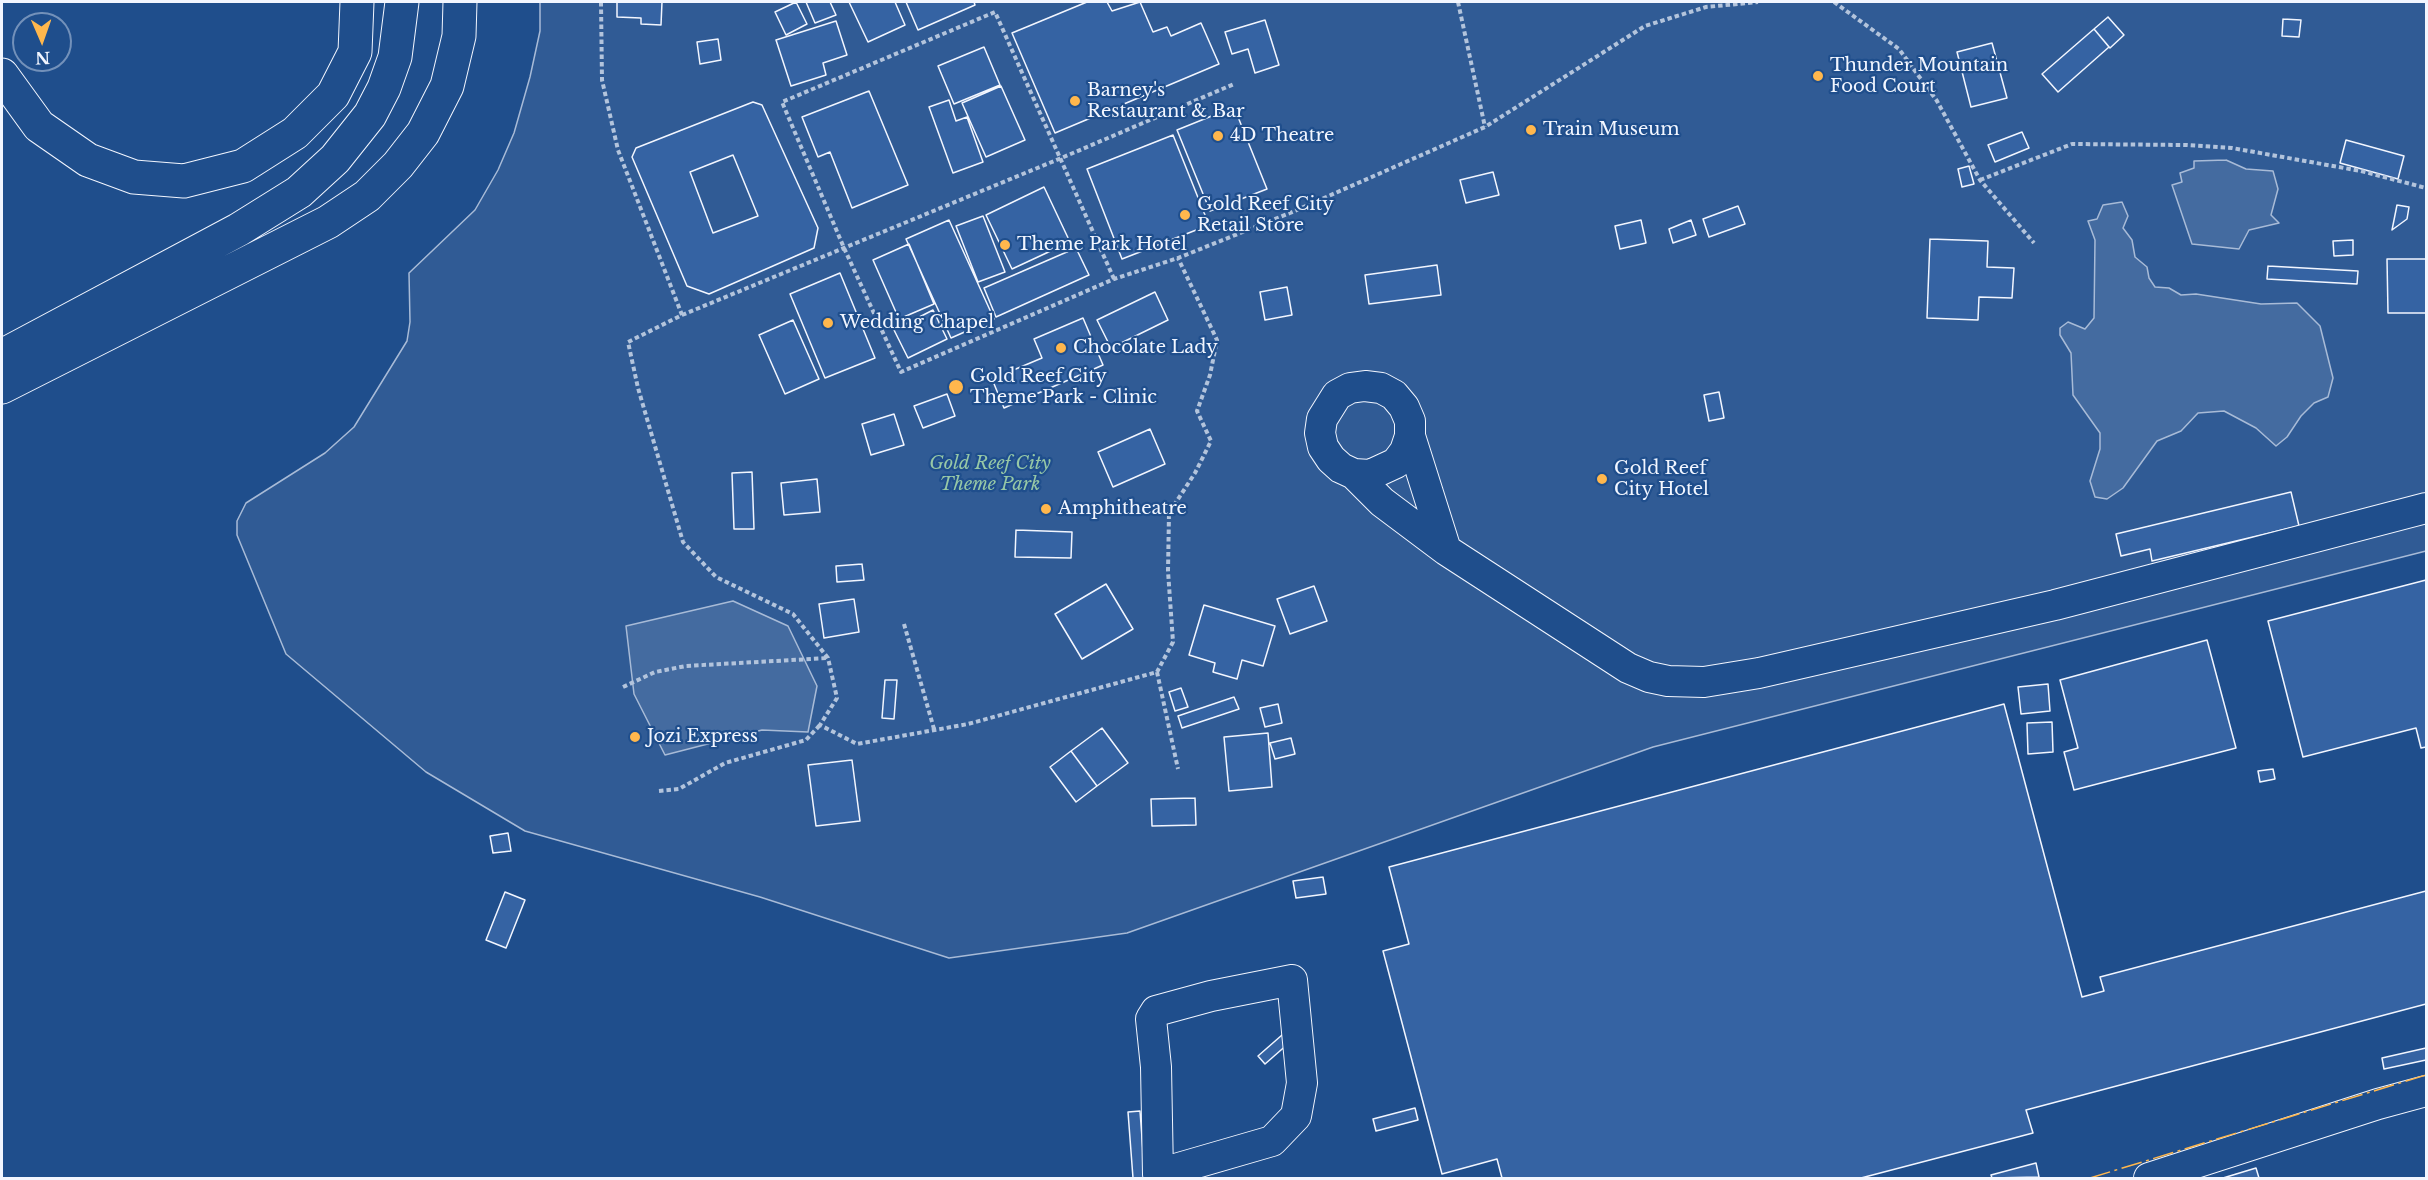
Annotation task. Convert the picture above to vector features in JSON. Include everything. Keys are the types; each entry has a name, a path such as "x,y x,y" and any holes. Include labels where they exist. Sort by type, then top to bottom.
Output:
{"highway":[{"path":"2,75 39,126 88,160 134,177 184,181 243,166 295,133 333,94 355,52 357,2"},
{"path":"2,356 238,230 299,192 335,159 370,115 384,88 395,57 402,2"},
{"path":"2,387 328,222 367,196 398,165 423,133 447,86 459,36 460,2"}],"lane":[{"path":"1354,474 1370,475 1396,463 1406,451 1410,436 1410,421 1404,407 1394,395 1381,388 1365,386 1350,388 1337,395 1324,412 1320,433 1323,447 1330,459 1341,468 1354,474 1382,502 1446,550 1628,668 1649,677 1668,681 1704,682 1759,674 2055,605 2427,508"},
{"path":"1410,436 1446,550"},
{"path":"1292,980 1302,1083 1296,1116 1272,1141 1159,1176 1156,1067 1151,1019 1156,1011 1211,996 1292,980"},
{"path":"2149,1179 2378,1104 2427,1091"}],"path":[{"path":"601,2 602,80 618,150 682,315"},
{"path":"1458,2 1485,127"},
{"path":"1114,279 995,12 782,102 844,248 901,372 1114,279 1178,258 1290,213 1485,127 1645,26 1706,7 1758,2"},
{"path":"1834,2 1899,49 1937,100 1980,180 2034,243"},
{"path":"658,791 679,789 725,763 806,740 820,725 837,698 828,657 793,614 716,577 682,542 627,342 682,315 1234,84"},
{"path":"1980,180 2072,144 2187,146 2232,148 2361,171 2427,188"},
{"path":"1178,258 1217,340 1210,375 1197,411 1211,441 1195,473 1169,513 1168,571 1173,642 1157,672 1178,769"},
{"path":"904,624 934,729"},
{"path":"623,687 655,672 686,666 828,657"},
{"path":"820,725 857,744 968,724 1157,672"}],"shaded area":[{"name":"Gold Reef City Theme Park","path":"540,2 2426,2 2426,551 1653,747 1127,933 949,958 760,897 525,831 426,772 286,654 237,535 237,521 246,503 325,453 354,427 407,341 410,322 409,273 475,210 498,170 514,133 540,31"},
{"path":"2226,160 2246,169 2273,171 2278,189 2271,215 2279,223 2249,230 2239,249 2192,244 2172,185 2182,182 2180,173 2194,168 2194,161"},
{"path":"2122,202 2128,216 2123,228 2132,240 2135,257 2147,267 2149,278 2155,287 2169,288 2181,295 2196,294 2261,304 2297,303 2320,326 2333,378 2328,397 2314,403 2301,416 2287,437 2276,446 2256,428 2224,411 2198,413 2181,431 2157,441 2123,488 2107,499 2095,497 2090,481 2100,449 2100,433 2073,395 2071,353 2060,335 2060,328 2068,322 2085,329 2094,318 2095,240 2088,221 2097,219 2103,205"},
{"path":"733,601 788,626 817,686 808,732 762,730 665,755 634,694 626,626"}],"building":[{"path":"617,2 662,2 661,25 641,24 641,18 617,17"},
{"path":"796,2 807,24 786,35 775,12"},
{"path":"806,2 830,2 836,15 815,23"},
{"path":"849,2 895,2 905,25 868,42"},
{"path":"906,2 974,2 975,5 918,30"},
{"path":"1087,2 1107,2 1112,11 1140,2 1153,32 1167,27 1171,36 1201,23 1219,64 1055,133 1012,33"},
{"path":"2108,17 2124,35 2110,48 2094,29"},
{"path":"2283,19 2301,20 2299,37 2282,36"},
{"path":"1265,20 1279,65 1255,73 1248,49 1232,54 1225,32"},
{"path":"836,21 847,55 823,63 826,75 791,86 776,40"},
{"path":"2094,29 2109,47 2058,92 2042,74"},
{"path":"718,39 721,60 700,64 697,42"},
{"path":"1992,43 2007,98 1971,107 1957,52"},
{"path":"984,47 1000,85 954,104 938,66"},
{"path":"1001,86 1025,140 986,157 962,103"},
{"path":"869,91 908,185 852,208 830,152 818,157 802,117"},
{"path":"949,100 956,121 967,117 983,162 953,173 929,107"},
{"path":"753,102 762,105 818,228 814,248 709,294 687,286 632,157 636,148","holes":["733,155 758,216 713,233 690,172"]},
{"path":"1234,107 1267,189 1210,211 1177,130"},
{"path":"2022,132 2029,148 1995,162 1988,145"},
{"path":"1173,135 1209,225 1122,259 1087,169"},
{"path":"2346,140 2404,156 2398,179 2340,163"},
{"path":"1969,166 1974,184 1962,187 1958,169"},
{"path":"1493,172 1499,195 1466,203 1460,180"},
{"path":"1044,187 1070,242 1012,269 986,215"},
{"path":"2397,205 2409,207 2407,219 2392,230"},
{"path":"1738,206 1745,224 1709,237 1703,219"},
{"path":"983,216 1005,272 978,282 956,226"},
{"path":"949,220 994,319 951,338 906,239"},
{"path":"1641,220 1646,243 1620,249 1615,226"},
{"path":"1691,220 1696,235 1673,243 1669,229"},
{"path":"1930,239 1988,241 1987,267 2014,268 2012,298 1979,297 1978,320 1927,318"},
{"path":"2353,240 2353,255 2334,256 2333,241"},
{"path":"909,244 934,304 899,319 873,260"},
{"path":"1076,248 1089,275 996,317 984,288"},
{"path":"2387,259 2426,259 2426,313 2388,313"},
{"path":"1437,265 1441,295 1369,304 1365,275"},
{"path":"2268,266 2358,271 2357,284 2267,279"},
{"path":"840,273 875,358 825,378 790,294"},
{"path":"1287,287 1292,315 1265,320 1260,292"},
{"path":"1155,292 1168,320 1111,348 1097,320"},
{"path":"933,310 947,339 908,358 894,330"},
{"path":"1083,318 1103,365 1004,408 992,379 1042,358 1034,339"},
{"path":"793,320 819,379 785,394 759,335"},
{"path":"1719,392 1724,418 1709,421 1704,395"},
{"path":"947,394 955,416 923,428 914,406"},
{"path":"894,414 904,445 871,455 862,424"},
{"path":"1150,429 1165,464 1113,487 1098,452"},
{"path":"752,472 754,529 734,529 732,473"},
{"path":"817,479 820,512 784,515 781,483"},
{"path":"2291,492 2299,526 2152,561 2150,549 2121,556 2116,534"},
{"path":"1016,530 1072,532 1071,558 1015,557"},
{"path":"862,564 864,580 837,582 836,566"},
{"path":"2426,580 2426,747 2421,748 2416,728 2303,757 2268,621"},
{"path":"1106,584 1133,629 1082,659 1055,614"},
{"path":"1314,586 1327,621 1290,634 1277,599"},
{"path":"854,599 859,632 824,638 819,604"},
{"path":"1204,605 1275,626 1263,666 1242,660 1237,679 1213,672 1215,663 1189,655"},
{"path":"2207,640 2236,748 2074,790 2064,752 2078,748 2060,680"},
{"path":"885,680 897,680 894,719 882,718"},
{"path":"2048,684 2050,711 2021,714 2018,687"},
{"path":"1181,688 1188,707 1175,711 1169,692"},
{"path":"1234,697 1239,709 1182,728 1178,716"},
{"path":"1278,704 1282,723 1265,727 1260,708"},
{"path":"2004,704 2082,997 2104,991 2100,977 2426,891 2426,1004 2026,1110 2033,1133 1861,1178 1502,1178 1497,1159 1442,1174 1383,951 1409,944 1389,867"},
{"path":"2052,722 2053,752 2028,754 2027,723"},
{"path":"1102,728 1128,763 1097,786 1071,751"},
{"path":"1268,733 1272,787 1229,791 1224,737"},
{"path":"1291,738 1295,754 1275,759 1270,743"},
{"path":"1071,751 1097,786 1076,802 1050,767"},
{"path":"852,760 860,821 816,826 808,765"},
{"path":"2273,769 2275,779 2260,782 2258,771"},
{"path":"1195,798 1196,825 1152,826 1151,799"},
{"path":"508,833 511,851 493,853 490,836"},
{"path":"1323,877 1326,894 1296,898 1293,881"},
{"path":"505,892 525,900 506,948 486,940"},
{"path":"1290,1028 1297,1036 1265,1064 1258,1056"},
{"path":"2426,1048 2426,1060 2384,1069 2382,1058"},
{"path":"1415,1108 1418,1120 1376,1131 1373,1119"},
{"path":"1140,1111 1145,1178 1133,1178 1128,1112"},
{"path":"2036,1163 2039,1177 1992,1178 1991,1175"},
{"path":"2256,1168 2259,1178 2223,1178"}],"power":[{"path":"2090,1178 2426,1075"}],"place":[{"name":"Thunder Mountain Food Court","path":"1818,76"},
{"name":"Barney's Restaurant & Bar","path":"1075,101"},
{"name":"Train Museum","path":"1531,130"},
{"name":"4D Theatre","path":"1218,136"},
{"name":"Gold Reef City Retail Store","path":"1185,215"},
{"name":"Theme Park Hotel","path":"1005,245"},
{"name":"Wedding Chapel","path":"828,323"},
{"name":"Chocolate Lady","path":"1061,348"},
{"name":"Gold Reef City Theme Park - Clinic","path":"956,387"},
{"name":"Gold Reef City Hotel","path":"1602,479"},
{"name":"Amphitheatre","path":"1046,509"},
{"name":"Jozi Express","path":"635,737"}]}
